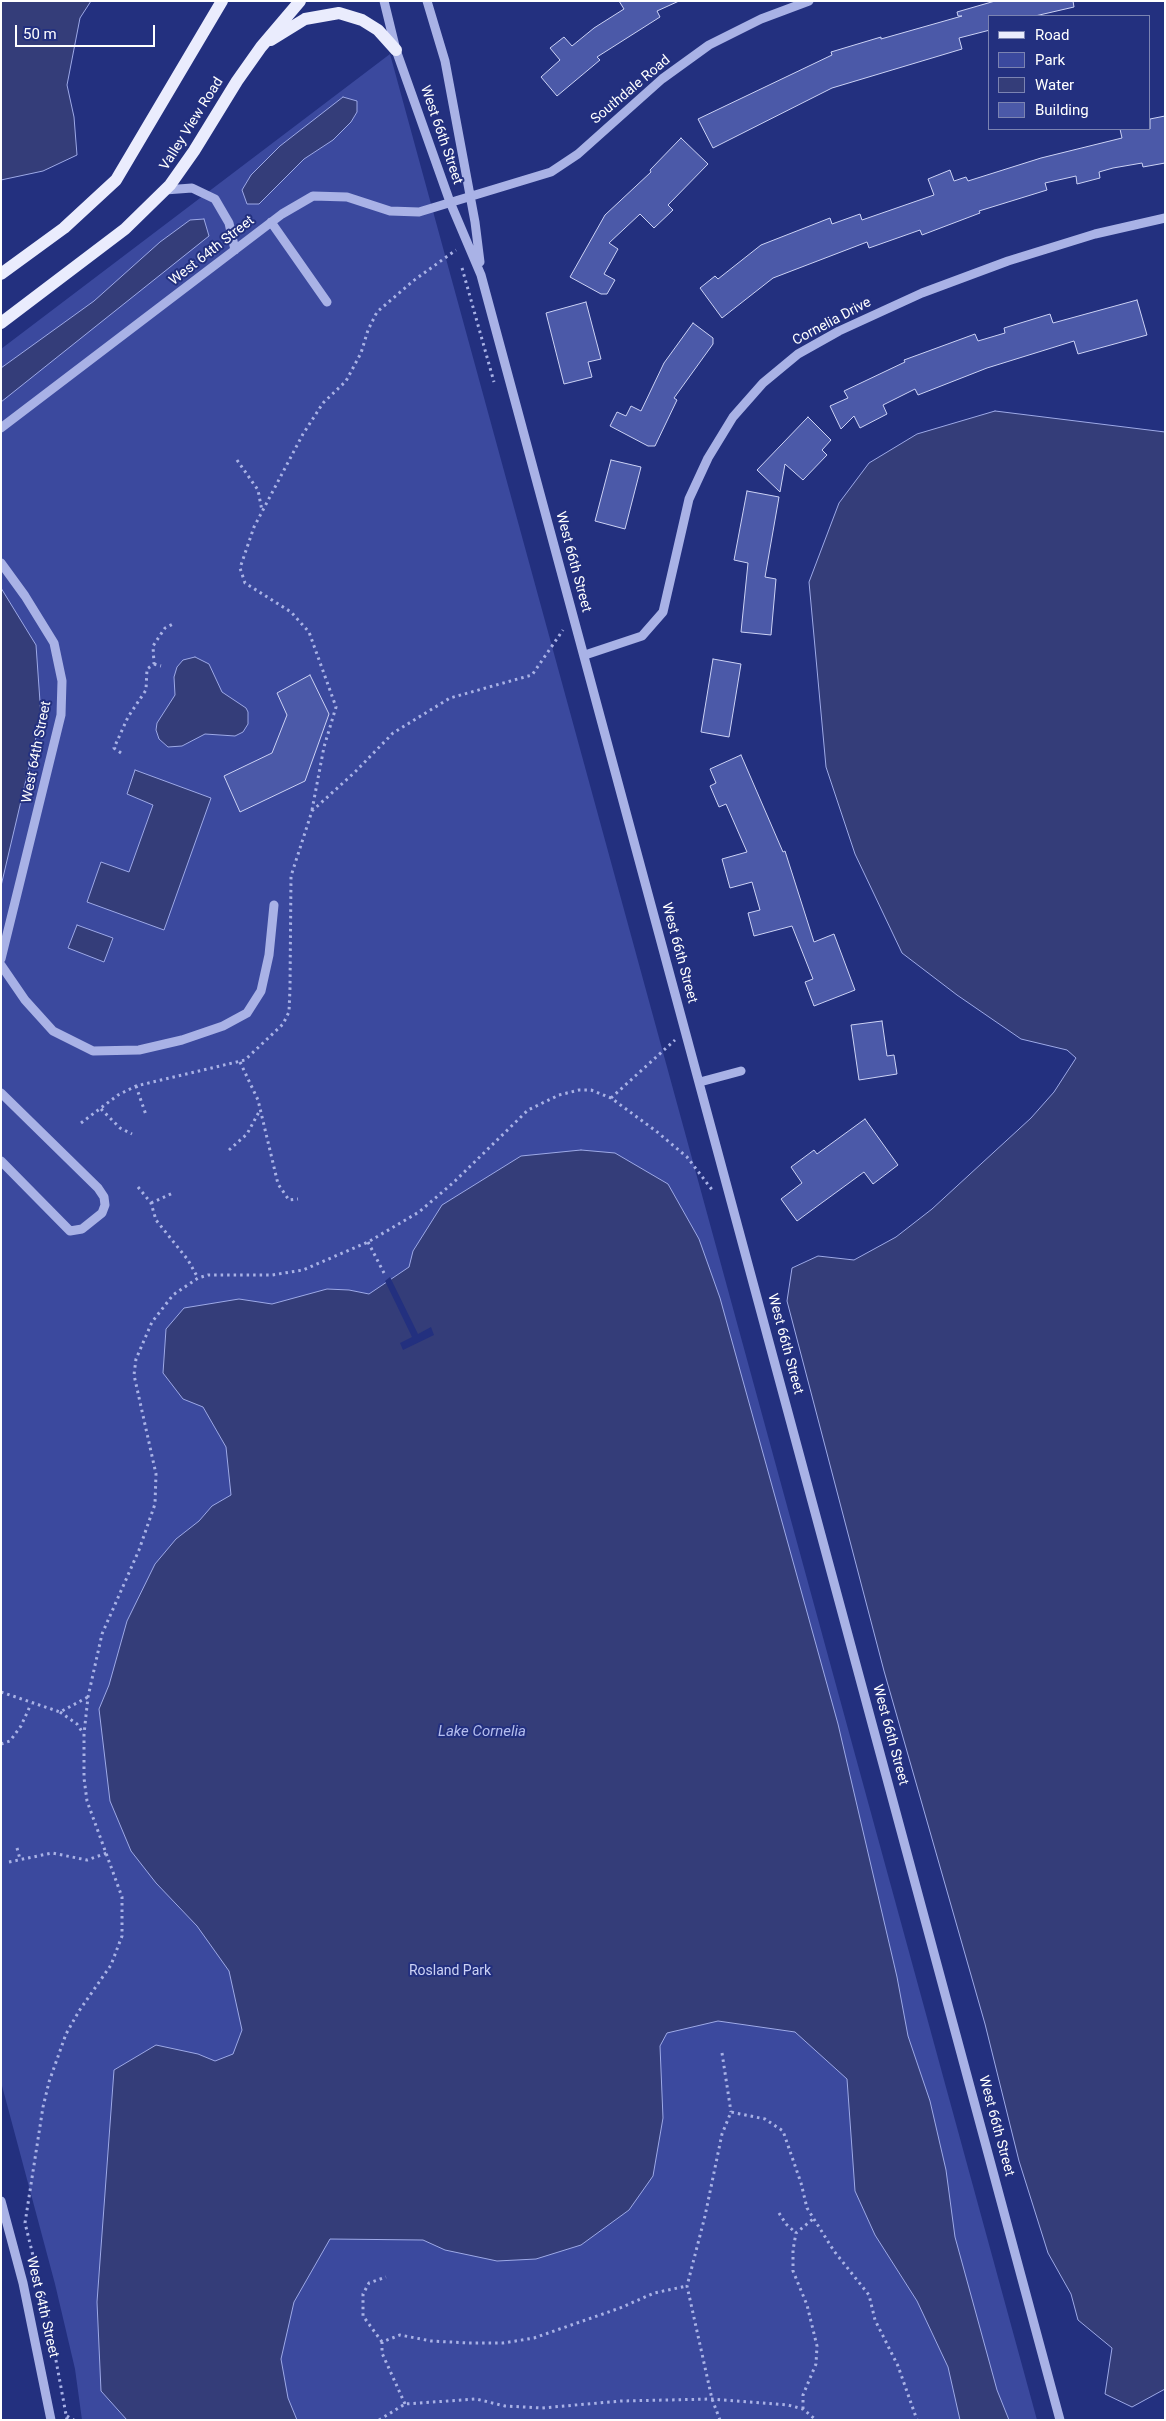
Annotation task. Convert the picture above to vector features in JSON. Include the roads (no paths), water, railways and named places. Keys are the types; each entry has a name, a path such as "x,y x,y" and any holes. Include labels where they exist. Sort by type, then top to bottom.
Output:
{"main road":[{"path":"1,274 64,228 116,180 222,1"},
{"name":"Valley View Road","path":"1,323 125,229 165,190 194,151 237,80 261,46 300,1"},
{"path":"261,46 305,19 339,13 362,20 378,30 396,50"}],"street":[{"name":"West 66th Street","path":"384,1 396,50 450,202 481,275"},
{"name":"West 66th Street","path":"427,1 445,61 470,196 481,275 1060,2420"},
{"name":"Southdale Road","path":"470,196 551,172 578,154 662,79 709,45 761,19 810,1"},
{"path":"165,190 192,188 215,199 229,223 235,250"},
{"name":"West 64th Street","path":"1,428 271,222 313,196 347,197 390,211 419,212 470,196"},
{"name":"Cornelia Drive","path":"585,655 642,636 663,612 689,499 708,458 733,418 757,390 798,354 839,331 948,283 1008,261 1087,237 1165,218"},
{"path":"271,222 327,302"},
{"name":"West 64th Street","path":"1,563 25,596 54,643 62,681 61,715 1,959"},
{"path":"1,965 25,1000 53,1031 92,1051 139,1050 174,1042 223,1026 247,1013 261,991 269,955 274,905"},
{"path":"700,1082 741,1071"},
{"path":"1,1093 98,1188 104,1197 105,1205 102,1213 82,1228 70,1231 1,1161"},
{"name":"West 64th Street","path":"1,2201 32,2321 51,2420"}],"water":[{"path":"1,1 91,1 80,18 67,85 74,117 77,155 43,171 1,180"},
{"path":"343,97 357,101 357,112 351,122 333,140 304,159 259,204 247,204 242,190 251,175 280,146"},
{"path":"204,219 209,236 1,402 1,368 94,301 160,242 190,220"},
{"path":"995,411 1165,432 1165,2389 1132,2407 1105,2394 1112,2348 1078,2320 1071,2294 1048,2253 1019,2161 985,2024 884,1671 787,1301 792,1268 818,1256 854,1260 896,1237 932,1209 1031,1118 1054,1092 1076,1058 1067,1050 1021,1039 957,995 902,953 855,854 826,767 809,582 839,503 869,463 917,434"},
{"path":"1,588 36,645 41,716 1,886"},
{"path":"195,657 209,664 222,692 246,708 248,724 243,732 235,736 205,734 182,746 168,747 159,739 156,730 157,723 175,695 174,677 177,667 183,660"},
{"path":"135,770 211,798 164,930 87,902 101,862 129,872 153,805 127,794"},
{"path":"77,925 113,938 104,962 68,948"},
{"name":"Lake Cornelia","path":"581,1150 615,1153 668,1184 699,1239 720,1298 838,1724 897,1977 908,2036 930,2101 946,2170 955,2237 997,2390 1009,2420 960,2420 948,2367 917,2301 875,2235 855,2191 847,2079 795,2032 718,2021 667,2033 660,2046 663,2118 653,2176 629,2210 581,2245 536,2259 497,2261 445,2250 423,2240 330,2239 294,2302 281,2359 288,2398 297,2420 127,2420 101,2391 97,2302 114,2070 156,2045 198,2054 215,2061 233,2054 242,2030 229,1971 197,1926 156,1883 131,1851 110,1801 99,1709 109,1685 127,1621 155,1564 176,1539 199,1521 212,1506 231,1495 226,1447 203,1407 183,1399 163,1373 166,1329 184,1308 239,1299 272,1304 327,1289 349,1290 369,1294 409,1267 413,1251 442,1205 521,1156"}],"park label":[{"name":"Rosland Park","path":"450,1971"}]}
